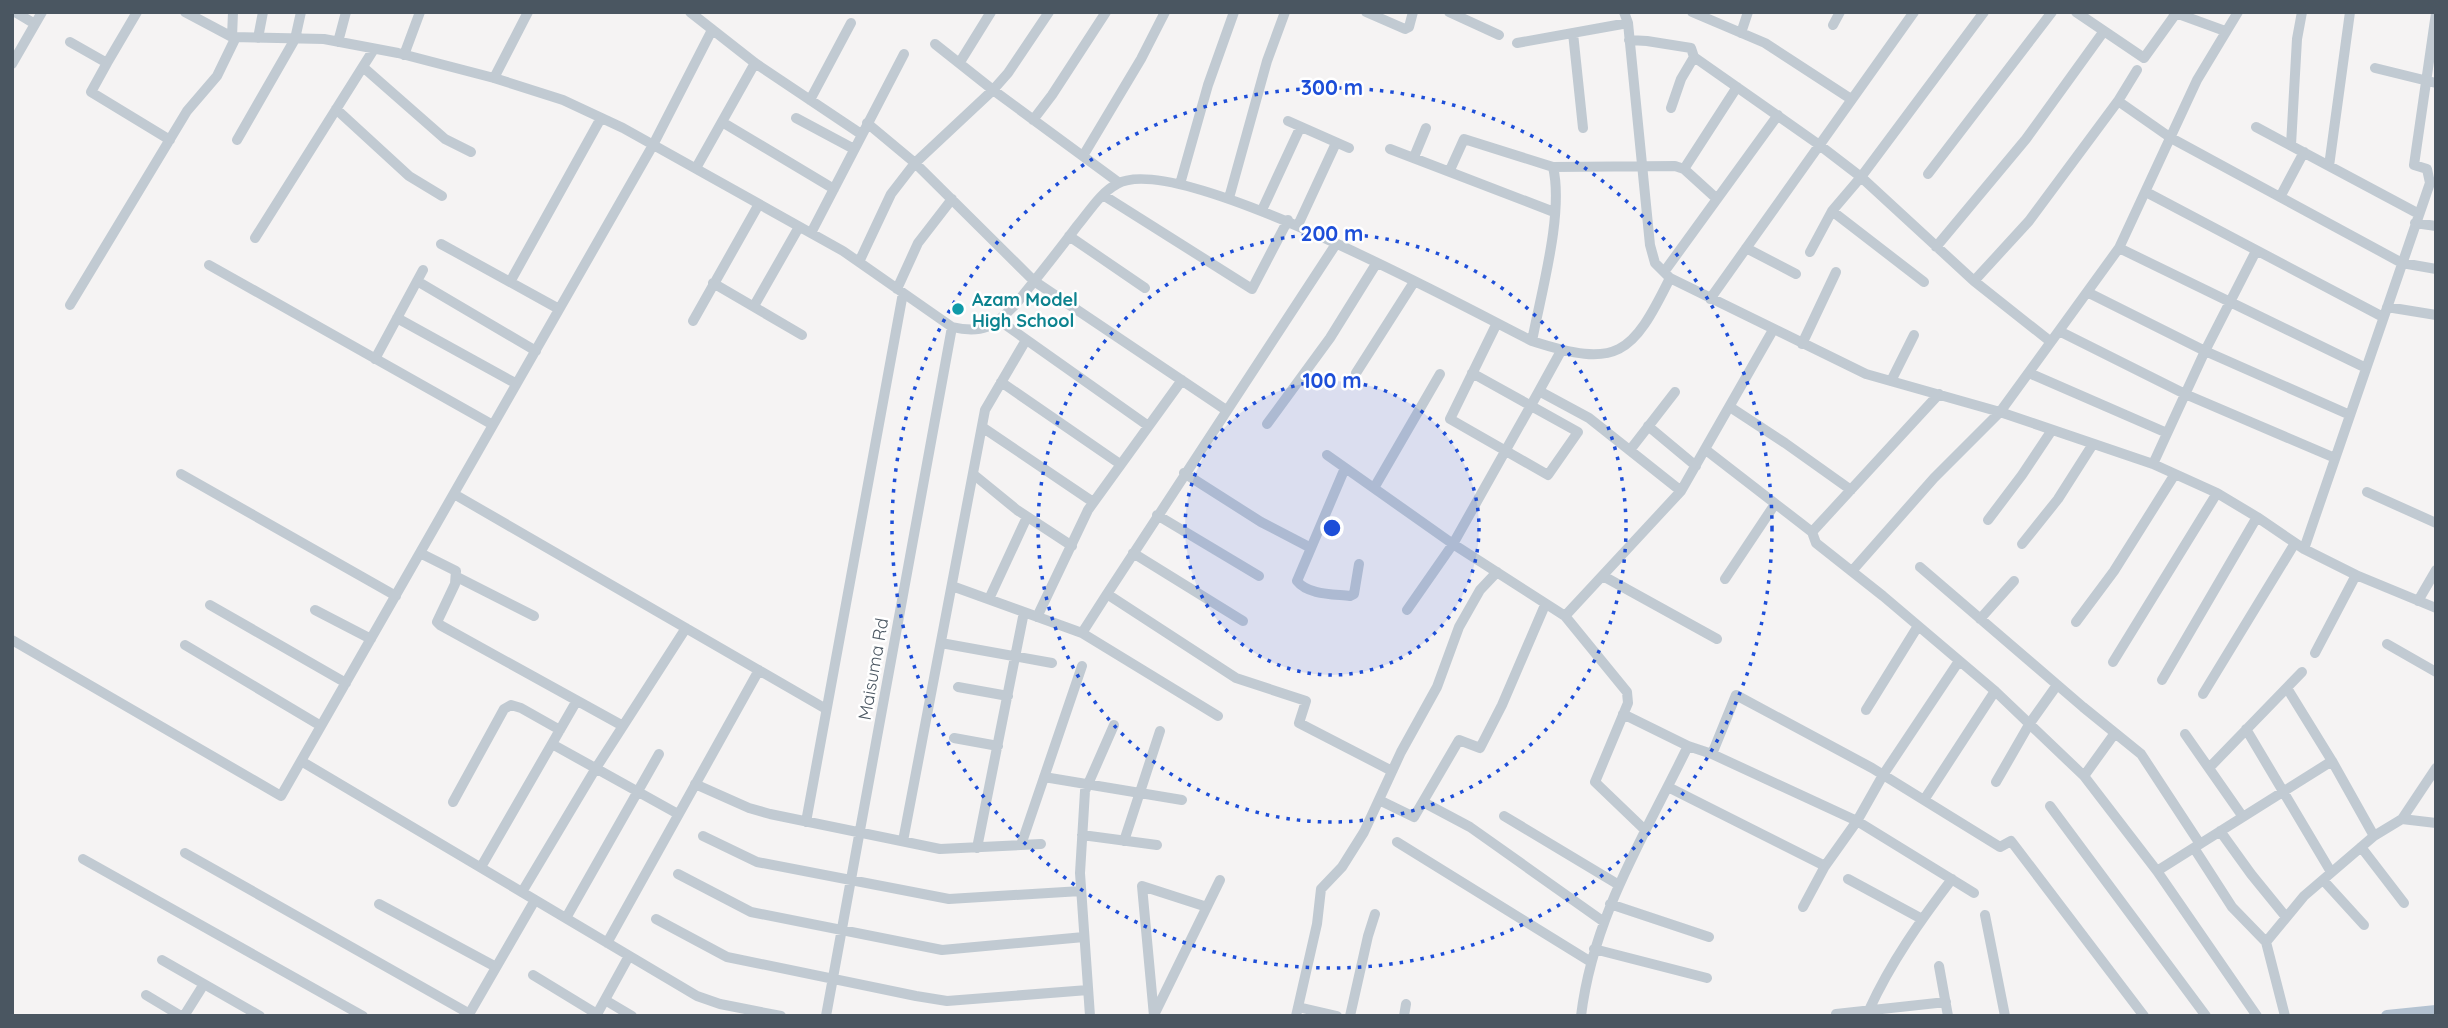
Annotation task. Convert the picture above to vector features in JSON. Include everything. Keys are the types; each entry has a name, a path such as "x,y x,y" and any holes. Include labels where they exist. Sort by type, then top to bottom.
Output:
{"main road":[{"path":"2387,1016 2436,1011"}],"street":[{"path":"15,12 35,24"},
{"path":"12,64 42,12"},
{"path":"137,12 91,92 170,140"},
{"path":"185,12 234,37 338,42 404,55 494,78 563,100 696,168 811,233 859,262 952,327 963,330 982,330 1000,321 1103,195 1118,182 1145,179 1180,184 1262,210 1532,341 1561,351 1588,355 1612,353 1631,341 1649,319 1667,275 1717,199 1778,116"},
{"path":"71,305 187,111 217,76 234,37 233,12"},
{"path":"258,38 263,12"},
{"path":"237,140 295,40 301,12"},
{"path":"338,42 346,12"},
{"path":"404,55 420,12"},
{"path":"494,78 528,12"},
{"path":"690,12 755,63 861,134"},
{"path":"960,62 991,12"},
{"path":"859,262 891,194 915,163 1008,73 1049,12"},
{"path":"1033,120 1106,12"},
{"path":"1083,156 1141,59 1165,12"},
{"path":"1180,184 1234,12"},
{"path":"1229,198 1267,61 1285,12"},
{"path":"1367,12 1407,29 1413,12"},
{"path":"1449,12 1499,35"},
{"path":"1624,12 1628,23 1650,245 1656,263 1667,275 1710,299 1866,374 2000,412 2153,464 2217,493 2300,546 2356,575 2436,608"},
{"path":"1692,12 1707,15 1765,43 1851,99"},
{"path":"1741,33 1748,12"},
{"path":"1833,25 1840,12"},
{"path":"1710,299 1914,12"},
{"path":"1810,252 1832,211 1861,177 1984,12"},
{"path":"1928,174 2052,12"},
{"path":"2076,12 2144,58 2175,13 2225,32"},
{"path":"1852,572 1934,478 2000,412 2119,248 2197,80 2238,12"},
{"path":"2291,145 2297,39 2302,12"},
{"path":"2329,166 2350,12"},
{"path":"2203,694 2300,546 2335,458 2417,218 2433,183 2427,169 2414,165 2431,82 2436,13"},
{"path":"810,100 851,23"},
{"path":"1517,43 1628,23"},
{"path":"12,640 281,796 653,145 712,30"},
{"path":"1936,247 2026,139 2104,31"},
{"path":"1573,33 1583,128"},
{"path":"1629,40 1691,48 1694,57 1861,177 1973,281 2051,342"},
{"path":"70,42 107,63"},
{"path":"935,44 1118,182"},
{"path":"255,238 374,49"},
{"path":"811,233 904,54"},
{"path":"1671,108 1681,79 1694,57"},
{"path":"696,168 755,63"},
{"path":"363,67 444,139 471,152"},
{"path":"2375,68 2431,82"},
{"path":"1973,281 2029,221 2118,101 2137,70"},
{"path":"1684,169 1737,86"},
{"path":"2118,101 2171,138 2402,263 2436,269"},
{"path":"336,109 409,176 442,196"},
{"path":"510,282 601,118"},
{"path":"796,118 854,149"},
{"path":"1288,121 1349,148"},
{"path":"722,122 834,189"},
{"path":"867,123 915,163 1034,281 1226,410"},
{"path":"2256,127 2417,218 2436,226"},
{"path":"1262,210 1300,128"},
{"path":"1414,157 1426,128"},
{"path":"1450,170 1464,139 1553,167 1675,166 1684,169 1717,199"},
{"path":"1103,195 1252,289 1293,223 1336,143"},
{"path":"1390,149 1555,212"},
{"path":"2280,197 2304,152"},
{"path":"1532,341 1555,212 1556,184 1553,167"},
{"path":"2146,192 2256,251 2385,312 2436,315"},
{"path":"806,822 900,291 918,243 952,199"},
{"path":"693,321 758,204"},
{"path":"1832,211 1924,282"},
{"path":"754,306 799,227"},
{"path":"1069,236 1144,288"},
{"path":"441,244 559,309"},
{"path":"1082,633 1336,244"},
{"path":"1746,248 1796,274"},
{"path":"2119,248 2365,368"},
{"path":"2153,464 2205,351 2256,251"},
{"path":"1267,424 1330,338 1376,264"},
{"path":"209,265 493,425"},
{"path":"375,359 423,270"},
{"path":"1802,344 1836,272"},
{"path":"417,281 536,351"},
{"path":"1356,373 1414,282"},
{"path":"713,283 802,335"},
{"path":"2087,292 2205,351 2350,415"},
{"path":"397,317 515,383"},
{"path":"1000,321 1147,425"},
{"path":"1472,373 1578,432 1548,475 1450,419 1472,373 1497,323"},
{"name":"Maisuma Rd","path":"826,1016 952,327"},
{"path":"1565,616 1681,491 1773,330"},
{"path":"2059,331 2185,394 2335,458"},
{"path":"1891,381 1914,335"},
{"path":"903,841 985,410 1026,340"},
{"path":"1407,610 1453,544 1561,351"},
{"path":"2029,373 2167,433"},
{"path":"1374,488 1440,374"},
{"path":"1037,617 1093,502 1182,380"},
{"path":"1001,382 1120,464"},
{"path":"1539,391 1589,418 1681,491"},
{"path":"1630,450 1675,392"},
{"path":"1812,532 1938,394"},
{"path":"1730,407 1851,490"},
{"path":"1648,426 1696,466"},
{"path":"982,427 1093,502"},
{"path":"1988,520 2052,430"},
{"path":"2022,544 2058,499 2093,444"},
{"path":"1706,450 1812,532 1815,543 1996,691 2084,776 2157,871 2257,1016"},
{"path":"1327,455 1453,544 1565,616 1627,692 1628,704 1595,782 1645,830"},
{"path":"1345,468 1297,581 1301,587 1318,592 1350,596 1354,594 1359,564"},
{"path":"1184,473 1261,522 1311,548"},
{"path":"181,474 396,596"},
{"path":"973,474 1027,517 1072,546"},
{"path":"2076,622 2114,571 2175,474"},
{"path":"2367,492 2436,523"},
{"path":"2113,662 2217,493"},
{"path":"454,494 827,709"},
{"path":"1725,579 1775,503"},
{"path":"1157,515 1259,576"},
{"path":"989,599 1027,517"},
{"path":"2162,680 2257,517"},
{"path":"421,552 456,571 457,578 437,622 440,625 623,726"},
{"path":"1133,553 1243,621"},
{"path":"1920,567 2141,754 2232,907 2266,942 2285,1016"},
{"path":"2418,601 2436,570"},
{"path":"1338,1016 1297,1011 1317,924 1321,889 1342,867 1364,832 1392,771 1437,687 1459,626 1480,590 1497,572"},
{"path":"2315,653 2356,575"},
{"path":"1604,576 1717,639"},
{"path":"457,578 534,617"},
{"path":"1980,619 2014,581"},
{"path":"952,586 1082,633 1218,716"},
{"path":"1107,594 1236,678 1306,701 1299,723 1392,771"},
{"path":"209,605 346,683"},
{"path":"1379,800 1414,817 1460,740 1480,748 1502,705 1545,605"},
{"path":"315,610 371,639"},
{"path":"977,848 1024,612"},
{"path":"1866,710 1918,625"},
{"path":"522,892 596,768 686,628"},
{"path":"941,643 1052,663"},
{"path":"2387,644 2436,672"},
{"path":"185,645 321,726"},
{"path":"1803,907 1825,866 1857,821 1883,775 1959,660"},
{"path":"1021,845 1082,666"},
{"path":"607,943 759,670"},
{"path":"2209,768 2302,672"},
{"path":"1996,782 2030,723 2057,685"},
{"path":"958,687 1008,696"},
{"path":"2287,688 2374,836"},
{"path":"1924,800 1996,691"},
{"path":"1712,754 1736,695 1883,775 2000,847 2011,841 2144,1016"},
{"path":"481,867 576,702"},
{"path":"453,802 504,709 511,705 521,708 560,730"},
{"path":"1623,714 1857,821 1974,893"},
{"path":"1090,1016 1081,891 1085,791 1114,725"},
{"path":"2246,729 2332,872"},
{"path":"1124,841 1160,731"},
{"path":"2084,776 2115,733"},
{"path":"2185,734 2243,817"},
{"path":"954,738 998,746"},
{"path":"552,744 678,814"},
{"path":"1581,1016 1594,949 1610,904 1688,746"},
{"path":"566,918 659,754"},
{"path":"302,761 696,996 720,1004 781,1016"},
{"path":"2157,871 2332,761"},
{"path":"2266,942 2304,895 2374,836 2402,819 2436,768"},
{"path":"1044,777 1182,800"},
{"path":"695,784 749,808 940,849 1041,844"},
{"path":"1668,787 1825,866"},
{"path":"1423,802 1470,827 1604,922"},
{"path":"2050,806 2206,1016"},
{"path":"1504,816 1619,885"},
{"path":"2402,819 2436,823"},
{"path":"2220,831 2286,917"},
{"path":"1082,835 1157,845"},
{"path":"702,836 757,862 949,899 1081,891"},
{"path":"1397,842 1591,962"},
{"path":"2361,847 2404,902"},
{"path":"185,853 469,1015 535,900"},
{"path":"83,859 363,1016"},
{"path":"678,874 751,912 942,950 1084,937"},
{"path":"1848,879 1922,919"},
{"path":"1869,1010 1886,973 1952,879"},
{"path":"1154,1016 1220,880"},
{"path":"2323,880 2364,925"},
{"path":"1154,1016 1142,886 1207,907"},
{"path":"379,904 496,967"},
{"path":"1610,904 1709,937"},
{"path":"1350,1016 1375,914"},
{"path":"1984,915 2005,1016"},
{"path":"656,919 727,957 947,1001 1088,990"},
{"path":"1594,949 1707,978"},
{"path":"533,975 597,1015 629,956"},
{"path":"162,960 246,1012 260,1016"},
{"path":"1939,966 1948,1016"},
{"path":"146,995 183,1016 204,984"},
{"path":"605,1000 632,1016"},
{"path":"1836,1014 1946,1002"},
{"path":"1404,1016 1406,1004"}],"place":[{"name":"Azam Model High School","path":"958,309"}]}
